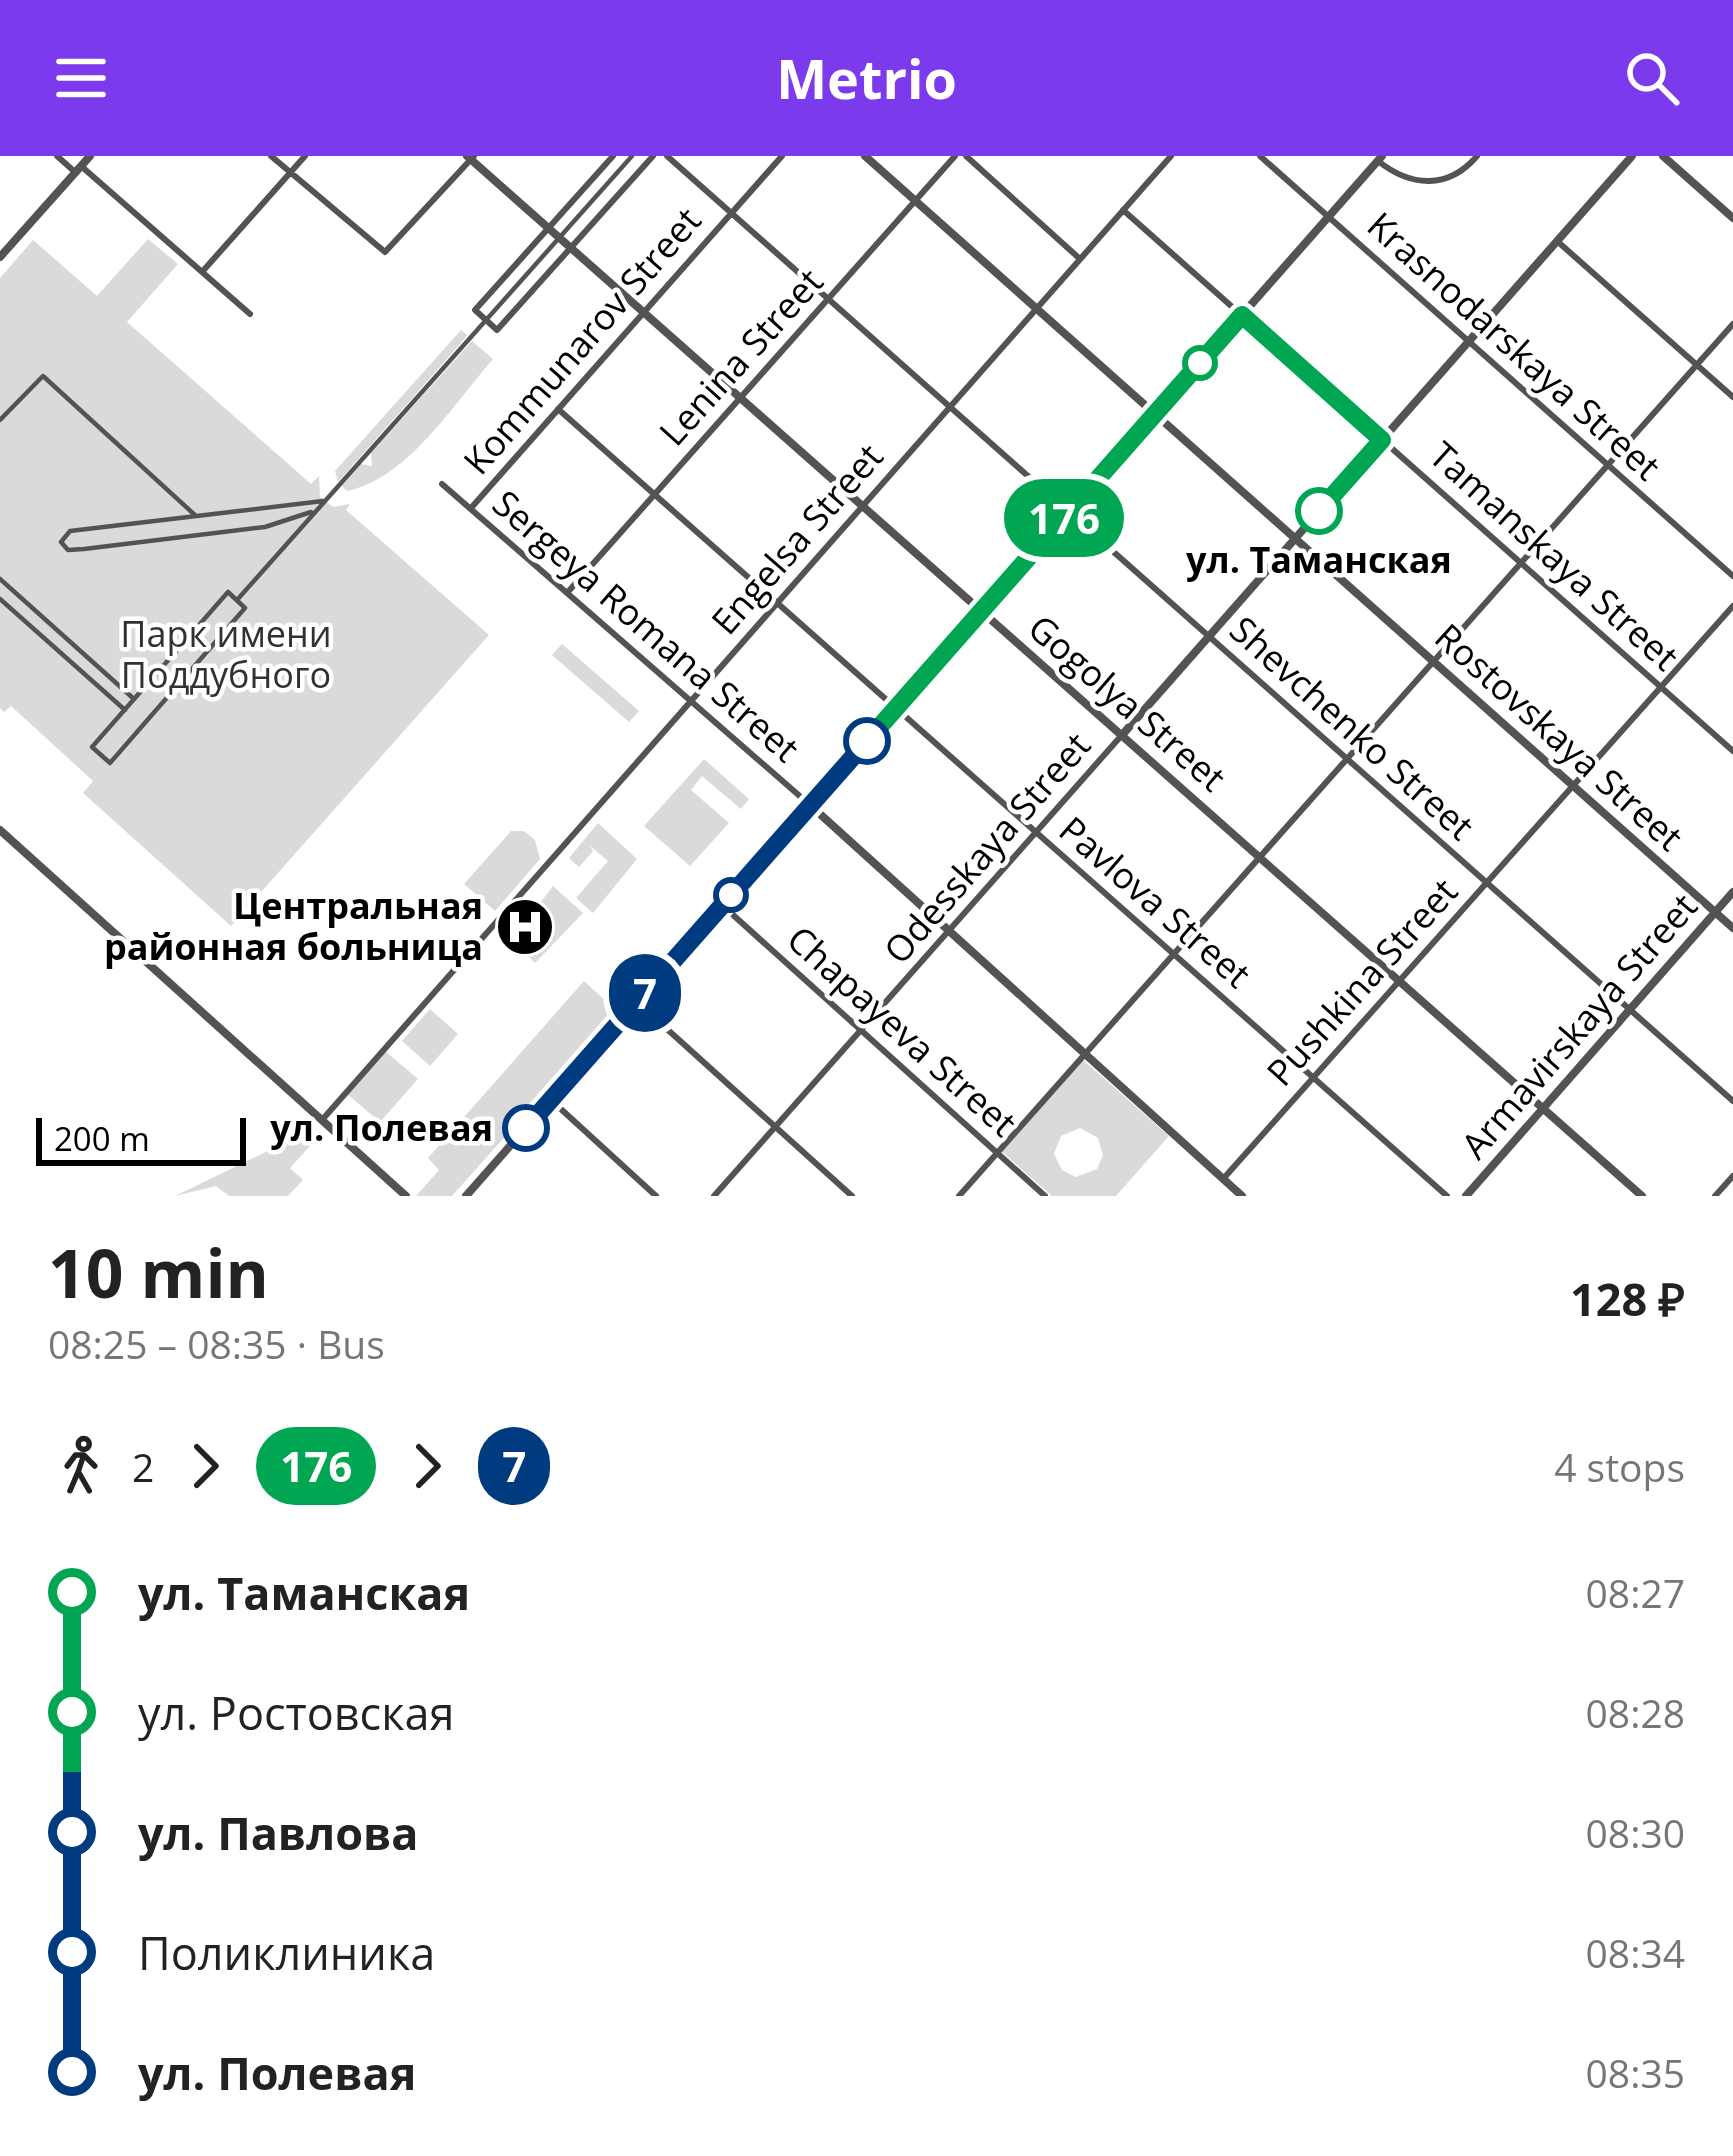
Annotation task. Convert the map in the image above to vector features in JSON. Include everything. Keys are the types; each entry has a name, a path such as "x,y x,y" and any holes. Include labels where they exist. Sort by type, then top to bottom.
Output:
{"street":[{"path":"57,156 250,314"},
{"path":"0,257 90,156"},
{"path":"272,156 385,252 471,157"},
{"path":"202,272 305,156"},
{"path":"613,156 475,310 497,330 652,156"},
{"path":"237,600 632,156"},
{"name":"Shevchenko Street","path":"667,156 1733,1101"},
{"name":"Kommunarov Street","path":"470,509 782,156"},
{"name":"Rostovskaya Street","path":"865,156 1733,928"},
{"name":"Lenina Street","path":"566,593 955,156"},
{"path":"966,156 1080,259"},
{"name":"Krasnodarskaya Street","path":"1260,156 1733,575"},
{"path":"466,1196 1380,159 1402,178 1430,182 1454,176 1477,156"},
{"name":"Odesskaya Street","path":"714,1196 1632,156"},
{"path":"1663,156 1733,218"},
{"name":"Gogolya Street","path":"471,157 1642,1196"},
{"name":"Engelsa Street","path":"322,1120 1166,158"},
{"name":"Tamanskaya Street","path":"1124,210 1733,751"},
{"path":"1557,241 1733,397"},
{"path":"958,1196 1733,324"},
{"path":"0,420 43,376 196,516"},
{"name":"Pavlova Street","path":"558,410 1447,1196"},
{"name":"Sergeya Romana Street","path":"442,484 810,806 1241,1196"},
{"path":"316,510 265,527 84,549 67,550 62,537 325,501"},
{"path":"0,579 134,699"},
{"path":"228,592 237,600 245,608 110,763 92,747 228,592"},
{"path":"0,599 124,710"},
{"name":"Pushkina Street","path":"1223,1179 1733,606"},
{"path":"0,830 406,1196"},
{"name":"Armavirskaya Street","path":"1466,1196 1733,892"},
{"name":"Chapayeva Street","path":"722,905 1045,1196"},
{"path":"637,1002 852,1196"},
{"path":"551,1100 656,1196"},
{"path":"1715,1196 1733,1176"}],"green space":[{"name":"Парк имени Поддубного","path":"148,239 178,264 127,322 311,484 319,476 320,497 333,507 350,504 346,510 489,635 231,926 83,793 93,781 11,706 4,712 0,708 0,278 33,240 97,296"},
{"path":"461,330 467,335 460,344 338,482 335,471"},
{"path":"472,341 493,359 445,418 389,472 347,491 342,486 361,464 372,466 371,453"},
{"path":"562,644 639,711 629,722 552,655"},
{"path":"704,759 749,799 741,809 702,776 691,790 729,823 690,866 644,826"},
{"path":"598,823 637,859 593,913 576,898 608,861 590,846 593,851 579,867 569,858"},
{"path":"511,831 524,831 535,840 540,859 495,911 464,884"},
{"path":"553,886 583,913 535,963 509,936 525,918 539,926 550,915 540,903"},
{"path":"584,981 617,1011 452,1196 416,1196 439,1170 428,1158"},
{"path":"430,1009 458,1034 430,1066 402,1041"},
{"path":"385,1051 418,1079 380,1122 347,1094"},
{"path":"1083,1060 1169,1136 1116,1196 1052,1196 1002,1152","holes":["1080,1128 1098,1138 1103,1155 1097,1169 1076,1177 1062,1170 1054,1154 1061,1136"]},
{"path":"313,1129 320,1135 290,1168 303,1180 288,1196 229,1196 216,1186 175,1196"}],"bus line":[{"name":"176","path":"867,741 1242,315 1382,440 1319,511"},
{"name":"7","path":"526,1128 867,741"}],"place":[{"name":"ул. Таманская","path":"1319,511"},
{"name":"Центральная районная больница","path":"525,927"},
{"name":"ул. Полевая","path":"526,1128"}]}
